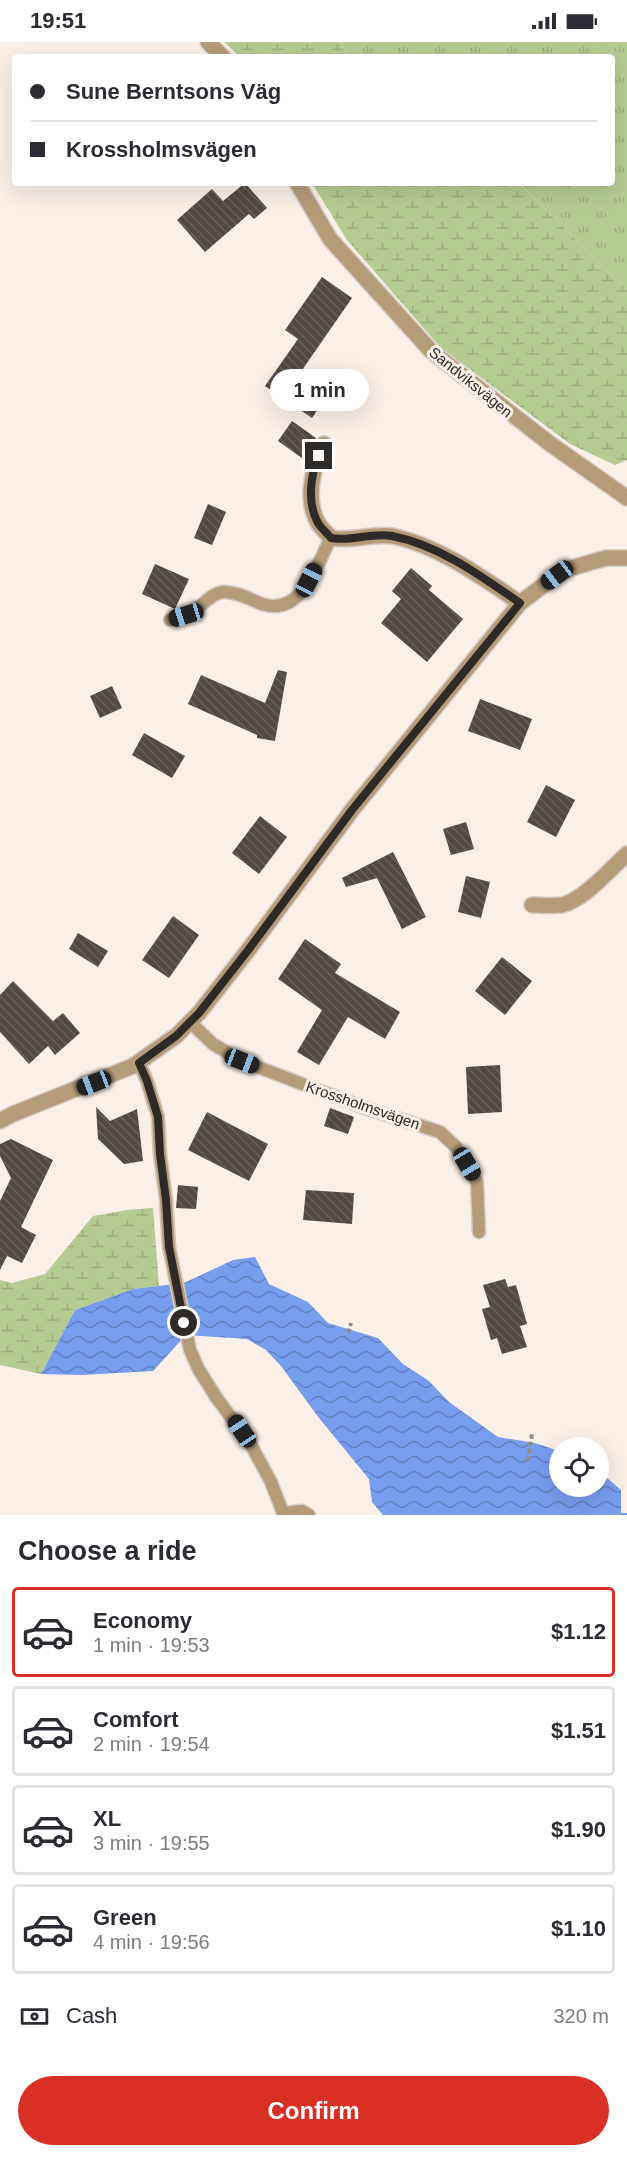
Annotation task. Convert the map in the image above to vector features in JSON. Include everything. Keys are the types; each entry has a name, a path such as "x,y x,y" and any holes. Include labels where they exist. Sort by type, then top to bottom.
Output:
{"street":[{"path":"208,42 220,54"},
{"name":"Sandviksvägen","path":"299,186 330,239 431,351 549,444 627,498"},
{"path":"324,444 313,469 311,485 318,523 331,538 351,540 382,535 412,543 444,556 480,575 520,603"},
{"path":"0,1121 112,1076 139,1063 168,1042 190,1022 249,949 365,794 520,603 568,569 606,558 627,558"},
{"path":"532,905 562,905 572,900 593,885 627,854"}],"lane":[{"path":"170,620 186,615 214,595 223,592 274,607 283,607 302,592 331,538"},
{"name":"Krossholmsvägen","path":"190,1022 213,1044 242,1061 365,1108 441,1132 456,1147 477,1182 479,1232"},
{"path":"139,1063 158,1117 169,1247 190,1350 199,1370 216,1397 250,1443 271,1482 283,1514 302,1511 309,1515"}],"path":[{"path":"348,1333 351,1323"},
{"path":"528,1461 532,1434"}],"green space":[{"path":"224,42 341,42 346,54 237,54"},
{"path":"341,42 627,42 627,290 522,186 615,186 615,54 346,54"},
{"path":"314,186 522,186 627,290 627,460 615,465 570,444 440,347 347,240"},
{"path":"153,1208 159,1286 133,1289 75,1310 41,1374 0,1365 0,1280 12,1283 45,1274 93,1216"}],"water":[{"path":"255,1257 269,1284 308,1302 328,1323 378,1338 403,1364 429,1381 449,1402 498,1437 549,1448 549,1497 609,1497 609,1480 621,1490 621,1513 627,1513 627,1515 383,1515 372,1502 369,1479 319,1418 281,1366 266,1350 247,1339 186,1335 153,1371 81,1375 41,1374 75,1310 133,1289 184,1283 233,1260"}],"building":[{"path":"241,186 248,186 267,208 254,219 249,214 205,252 177,220 212,189 223,201"},
{"path":"322,277 352,298 300,373 329,393 312,418 265,386 298,339 285,330"},
{"path":"292,421 316,438 302,458 278,441"},
{"path":"208,504 226,512 212,545 194,538"},
{"path":"155,564 189,579 175,609 142,594"},
{"path":"411,568 432,586 429,590 463,619 427,662 381,623 401,599 392,591"},
{"path":"278,670 287,672 275,741 257,738 257,735 188,704 201,675 265,703"},
{"path":"112,686 122,708 100,718 90,696"},
{"path":"480,699 532,719 520,750 468,731"},
{"path":"144,733 185,756 172,778 132,755"},
{"path":"546,785 575,800 556,837 527,822"},
{"path":"260,816 287,837 259,874 232,853"},
{"path":"466,822 474,849 451,855 443,829"},
{"path":"393,852 426,917 402,929 377,878 346,887 342,878"},
{"path":"466,876 490,882 481,918 458,912"},
{"path":"173,916 199,935 169,978 142,960"},
{"path":"78,933 108,951 98,967 69,949"},
{"path":"305,939 341,964 335,973 400,1012 385,1039 348,1017 319,1065 297,1052 322,1010 278,979"},
{"path":"502,957 532,981 505,1015 475,991"},
{"path":"13,981 53,1021 63,1013 80,1033 55,1055 48,1046 29,1064 0,1032 0,995"},
{"path":"500,1065 502,1112 468,1114 466,1067"},
{"path":"96,1107 110,1121 137,1109 143,1161 124,1164 98,1139"},
{"path":"330,1108 354,1117 348,1134 324,1126"},
{"path":"207,1112 268,1144 249,1181 188,1150"},
{"path":"11,1139 53,1160 21,1227 36,1235 22,1263 7,1256 0,1270 0,1201 11,1178 0,1156 0,1144"},
{"path":"178,1185 198,1187 196,1209 176,1208"},
{"path":"306,1190 354,1193 352,1224 303,1220"},
{"path":"505,1279 508,1287 516,1285 527,1324 520,1326 527,1347 502,1354 497,1338 491,1340 482,1309 490,1307 483,1285"}],"route":[{"path":"184,1323 169,1247 158,1117 139,1063 176,1036 199,1013 352,810 520,603 480,575 444,556 412,543 382,535 351,540 331,538 318,523 314,509 311,485 313,469 319,456"}]}
